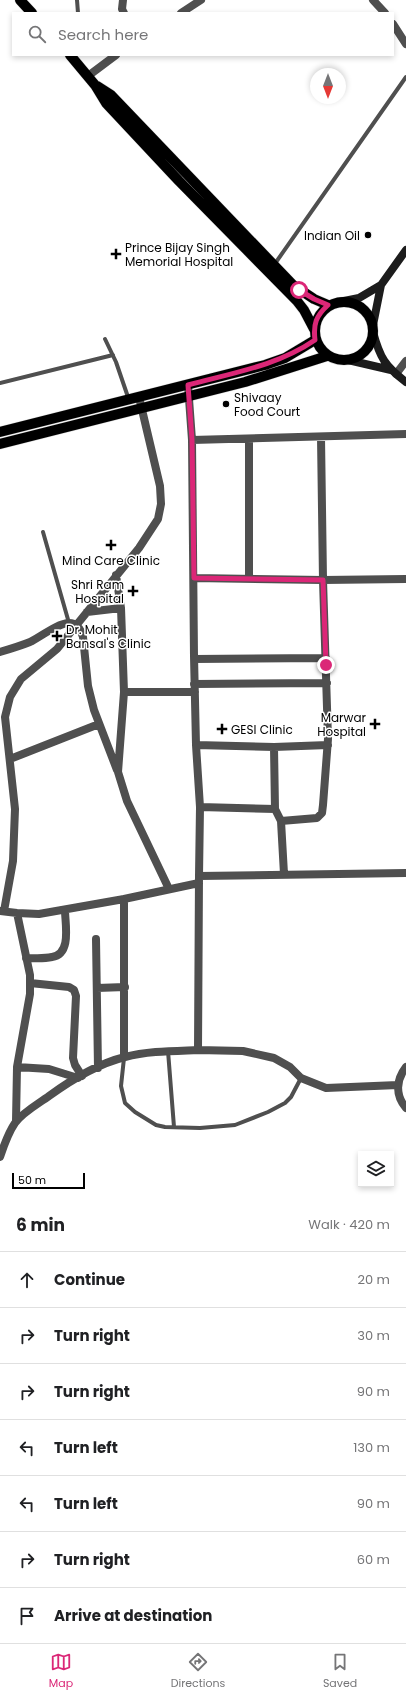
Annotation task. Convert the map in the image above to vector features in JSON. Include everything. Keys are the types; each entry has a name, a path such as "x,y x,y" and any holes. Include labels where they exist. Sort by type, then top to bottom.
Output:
{"main road":[{"path":"20,0 31,12"},
{"path":"71,56 95,85 111,108 297,301 304,310 314,329"},
{"path":"95,85 111,95 299,290 328,305"},
{"path":"339,302 350,302 360,306 368,314 373,328 371,342 366,350 358,357 348,360 334,359 327,356 320,349 315,340 314,329 316,320 321,312 328,305 339,302"},
{"path":"0,432 188,385 278,360 301,350 315,340"},
{"path":"0,444 138,410 275,373 327,356"}],"street":[{"path":"123,0 122,9 124,12"},
{"path":"183,12 202,0"},
{"path":"373,0 384,12"},
{"path":"394,26 406,44"},
{"path":"88,76 115,56"},
{"path":"339,302 359,298 381,285 406,250"},
{"path":"381,285 373,328 378,351 393,372 406,382"},
{"path":"348,360 393,372"},
{"path":"393,372 406,361"},
{"path":"188,385 192,440 194,659 196,745 200,807 198,1050"},
{"path":"134,398 160,486 161,504 158,519 139,548 87,612 73,624 57,649 22,679 10,697 5,717 15,809 13,861 2,911 39,914 65,910 169,889 199,879 284,874 406,873"},
{"path":"192,440 406,434"},
{"path":"281,821 317,818 322,813 328,745 323,580 321,437"},
{"path":"248,439 249,579"},
{"path":"116,576 121,608 124,692 118,772"},
{"path":"194,578 323,580 406,579"},
{"path":"87,612 121,608"},
{"path":"0,652 29,642 60,626 73,624"},
{"path":"73,624 83,637 88,686 99,724 118,772 127,801 169,889"},
{"path":"194,659 326,658"},
{"path":"124,692 327,683"},
{"path":"10,760 99,724"},
{"path":"196,745 328,745"},
{"path":"274,746 275,809 281,821 284,874"},
{"path":"200,807 275,809"},
{"path":"124,899 124,1057"},
{"path":"26,958 53,957 59,955 66,942 65,910"},
{"path":"16,1121 17,1067 30,994 30,983 26,958 17,913"},
{"path":"96,939 98,1068"},
{"path":"30,983 69,987 74,990 76,996 73,1058 80,1077"},
{"path":"97,988 125,987"},
{"path":"0,1156 16,1121 35,1106 80,1077 124,1057 168,1051 243,1051 274,1058 290,1067 301,1078 326,1088 398,1085"},
{"path":"17,1067 49,1069 80,1077"},
{"path":"406,1067 399,1078 398,1085 399,1098 406,1108"}],"lane":[{"path":"77,0 78,12"},
{"path":"274,265 406,77"},
{"path":"105,339 134,398"},
{"path":"0,383 112,355"},
{"path":"43,532 73,624"},
{"path":"168,1051 174,1127"},
{"path":"124,1057 121,1086 125,1103 135,1112 156,1125 200,1128 235,1124 268,1112 285,1103 291,1097 301,1078"}],"place":[{"name":"Indian Oil","path":"368,235"},
{"name":"Prince Bijay Singh Memorial Hospital","path":"116,254"},
{"name":"Shivaay Food Court","path":"226,404"},
{"name":"Mind Care Clinic","path":"111,545"},
{"name":"Shri Ram Hospital","path":"133,591"},
{"name":"Dr. Mohit Bansal's Clinic","path":"57,636"},
{"name":"Marwar Hospital","path":"375,724"},
{"name":"GESI Clinic","path":"222,729"}],"route":[{"path":"299,290 328,305 316,320 314,329 315,340 301,350 285,358 265,365 188,385 192,440 194,578 323,580 326,665"}]}
